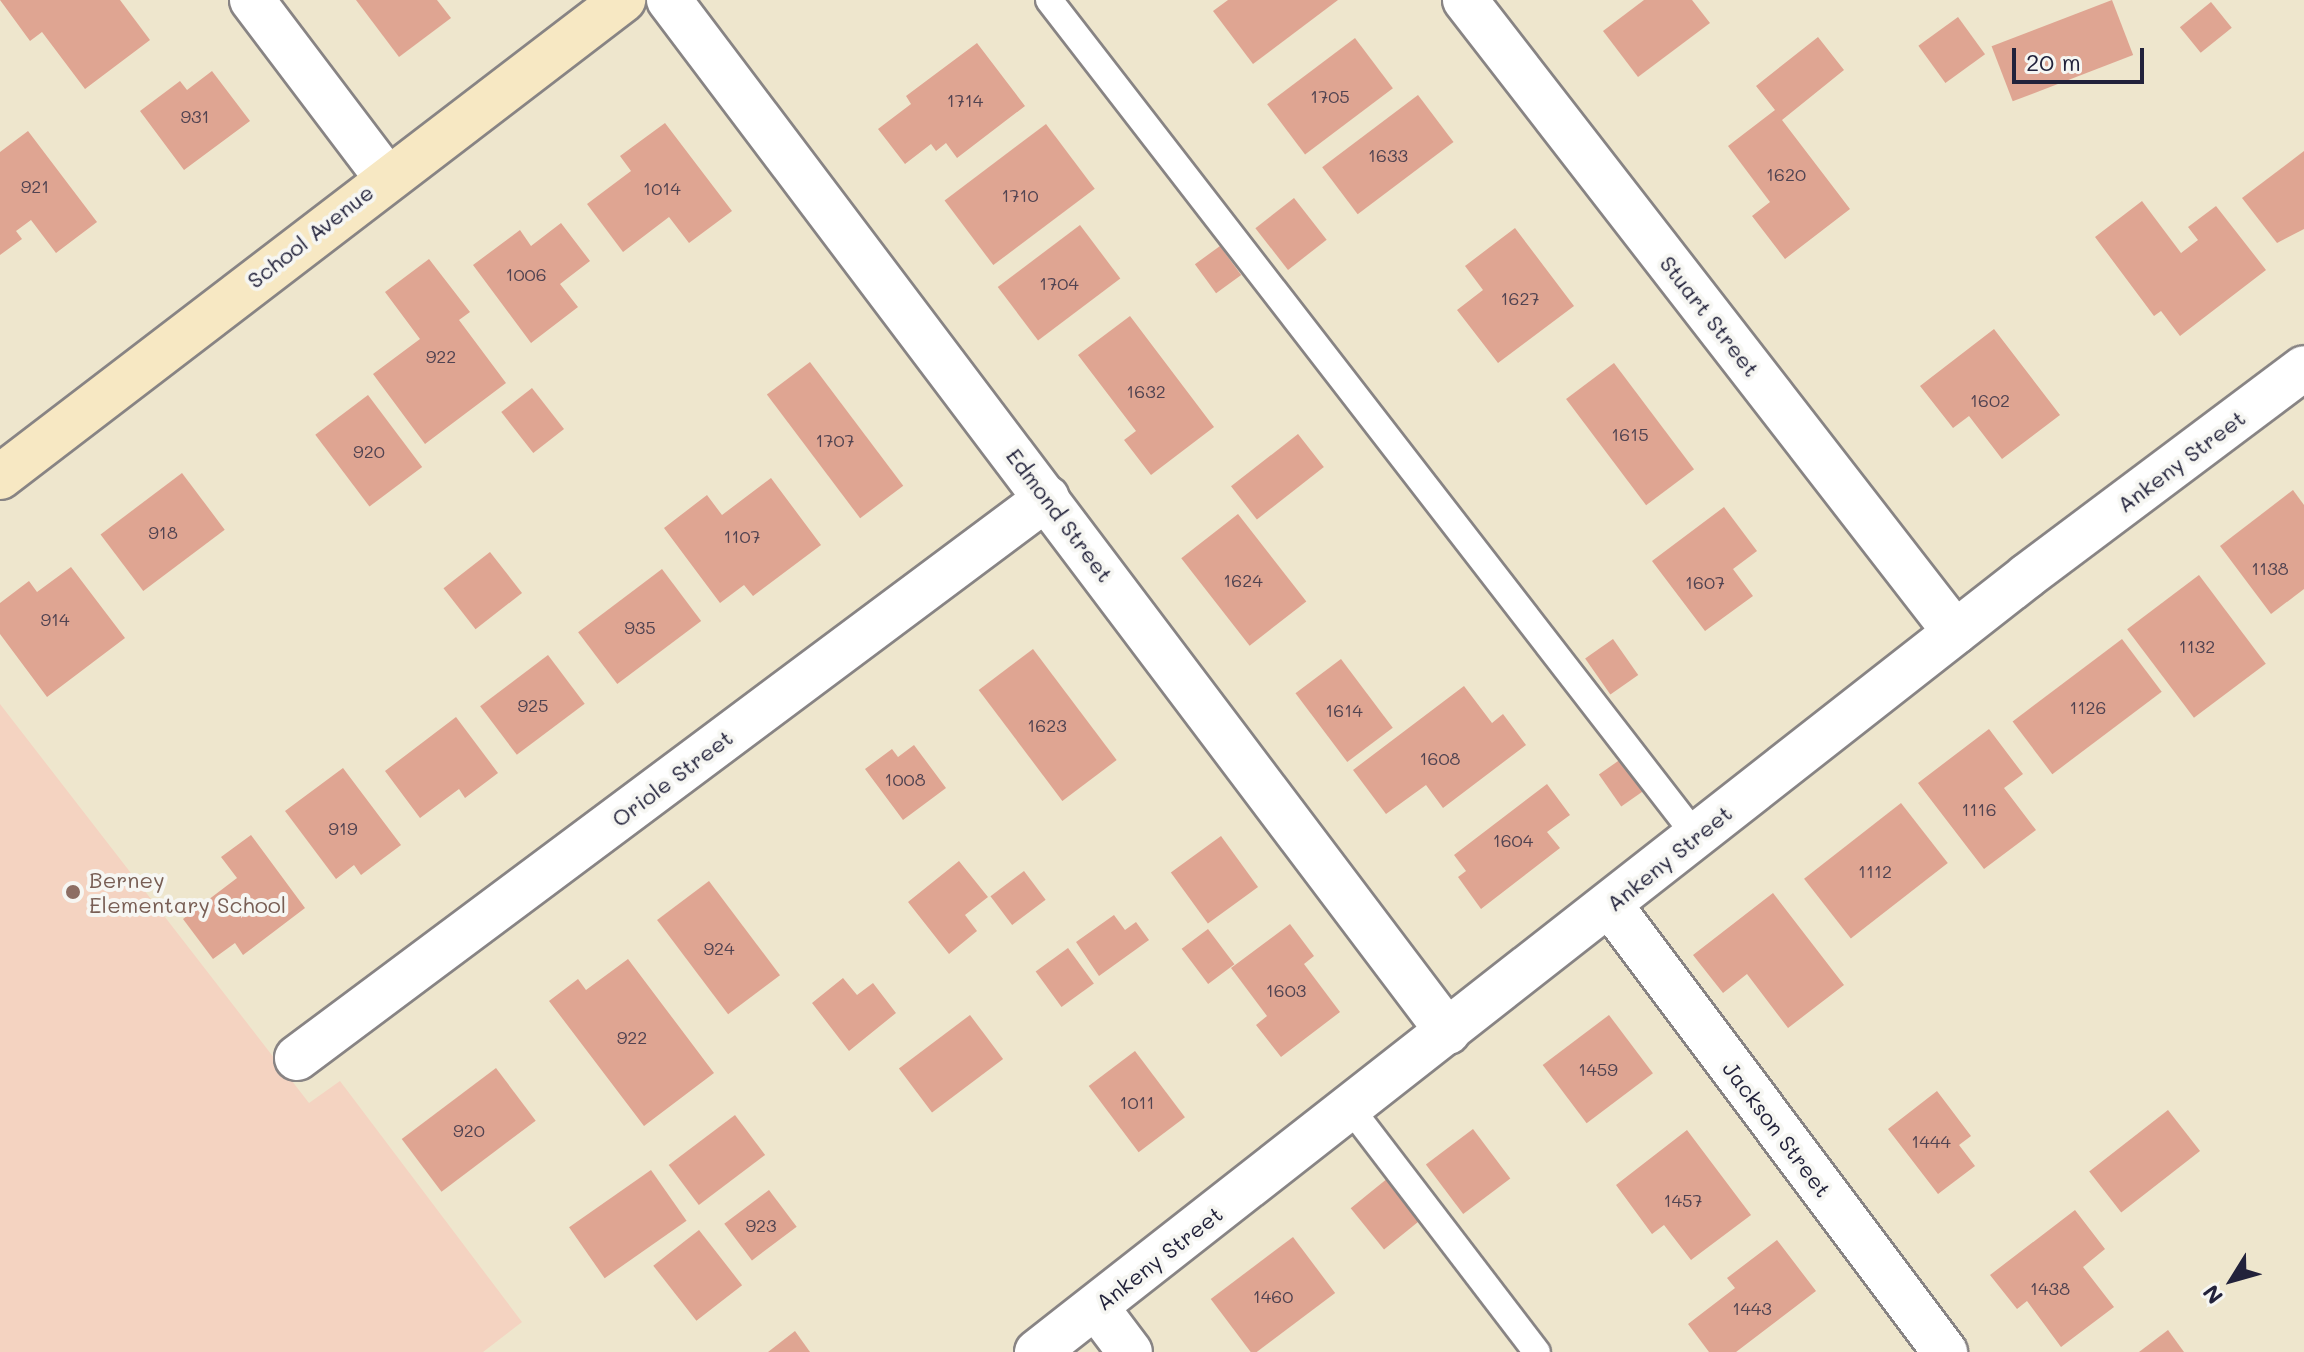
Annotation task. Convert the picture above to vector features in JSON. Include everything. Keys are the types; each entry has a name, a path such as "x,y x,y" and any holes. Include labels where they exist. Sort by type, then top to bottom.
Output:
{"main road":[{"name":"School Avenue","path":"0,477 386,177 623,0"}],"street":[{"path":"252,0 386,177"},
{"name":"Edmond Street","path":"669,0 1448,1032"},
{"name":"Stuart Street","path":"1465,0 1955,632"},
{"name":"Ankeny Street","path":"1037,1352 1351,1109 1955,632 2304,368"},
{"name":"Oriole Street","path":"297,1058 1047,498"},
{"name":"Jackson Street","path":"1610,905 1945,1352"},
{"path":"1096,1307 1130,1352"}],"lane":[{"path":"1049,0 1696,836"},
{"path":"1351,1109 1537,1352"}],"shaded area":[{"name":"Berney Elementary School","path":"0,704 309,1103 340,1081 522,1322 483,1352 0,1352"}],"building":[{"path":"0,0 120,0 150,40 85,89 42,32 30,41"},
{"path":"356,0 437,0 451,18 399,57"},
{"path":"1228,0 1338,0 1253,64 1213,11"},
{"path":"1644,0 1692,0 1710,23 1638,77 1603,31"},
{"path":"2112,0 2133,55 2013,101 1992,46"},
{"path":"2211,2 2232,28 2201,53 2180,27"},
{"path":"1958,17 1985,54 1945,83 1918,46"},
{"path":"1818,37 1844,70 1782,120 1850,209 1785,259 1752,216 1770,202 1728,146 1775,110 1756,86"},
{"path":"1355,38 1393,88 1305,155 1267,104"},
{"path":"977,43 1025,106 957,158 946,143 936,151 931,144 905,164 878,129 911,104 906,96"},
{"path":"212,71 250,121 184,170 140,111 180,81 187,90"},
{"path":"1418,95 1454,142 1358,214 1322,167"},
{"path":"665,123 732,211 689,243 669,217 623,252 587,204 631,171 620,156"},
{"path":"1046,124 1095,189 993,265 945,200"},
{"path":"28,131 97,222 56,253 31,220 16,231 22,239 0,255 0,152"},
{"path":"2304,151 2304,229 2277,243 2242,198"},
{"path":"1294,198 1327,240 1288,270 1255,228"},
{"path":"2142,201 2181,253 2198,240 2188,227 2216,206 2266,270 2180,336 2161,311 2154,316 2095,237"},
{"path":"561,223 590,261 560,284 578,307 531,343 473,265 520,230 531,246"},
{"path":"1080,225 1120,279 1038,340 998,287"},
{"path":"1515,228 1574,306 1498,363 1457,310 1483,290 1465,266"},
{"path":"1220,246 1241,275 1216,293 1195,264"},
{"path":"429,259 470,312 459,320 506,383 425,444 373,374 420,339 385,292"},
{"path":"1130,316 1214,427 1151,475 1124,440 1136,431 1078,355"},
{"path":"1994,329 2060,415 2002,459 1969,416 1953,428 1920,386"},
{"path":"810,362 903,486 860,518 767,394"},
{"path":"1614,363 1694,469 1646,505 1566,399"},
{"path":"532,388 564,429 533,453 501,412"},
{"path":"368,395 422,467 369,507 315,435"},
{"path":"1298,434 1324,467 1257,519 1231,486"},
{"path":"182,473 225,530 143,591 101,534"},
{"path":"771,478 821,545 753,596 744,585 720,603 664,528 707,495 722,515"},
{"path":"2293,490 2304,505 2304,589 2271,614 2220,546"},
{"path":"1724,507 1757,551 1733,569 1753,596 1705,631 1652,561"},
{"path":"1238,514 1306,601 1250,646 1181,558"},
{"path":"490,552 522,593 476,629 444,588"},
{"path":"71,567 125,638 47,697 0,634 0,603 29,581 37,592"},
{"path":"662,569 701,621 617,684 578,632"},
{"path":"2199,575 2266,664 2194,718 2127,629"},
{"path":"1613,639 1638,675 1610,695 1585,659"},
{"path":"2122,639 2162,692 2052,774 2013,721"},
{"path":"1033,649 1117,760 1062,801 979,690"},
{"path":"548,655 585,704 517,755 480,706"},
{"path":"1341,659 1393,728 1347,762 1295,693"},
{"path":"1464,686 1492,723 1503,714 1526,745 1443,808 1426,785 1386,814 1353,770"},
{"path":"456,717 498,773 465,798 459,789 420,818 385,771"},
{"path":"1989,729 2023,774 2004,788 2036,830 1984,869 1918,783"},
{"path":"914,745 946,788 903,820 865,769 892,749 898,757"},
{"path":"1621,759 1643,791 1621,806 1599,774"},
{"path":"343,768 401,845 361,875 354,865 336,879 285,811"},
{"path":"1547,784 1570,815 1547,832 1560,848 1481,909 1458,877 1466,871 1454,855"},
{"path":"1901,803 1948,863 1851,939 1804,879"},
{"path":"251,835 305,908 243,955 235,943 213,959 183,919 237,878 221,857"},
{"path":"1221,836 1258,887 1208,923 1171,872"},
{"path":"959,861 988,897 965,915 977,931 949,954 908,902"},
{"path":"1024,871 1046,900 1012,925 990,896"},
{"path":"709,881 780,975 728,1014 657,920"},
{"path":"1773,893 1844,985 1788,1028 1747,974 1723,993 1693,955"},
{"path":"1114,915 1125,930 1136,922 1149,940 1099,976 1076,942"},
{"path":"1290,924 1314,956 1304,964 1340,1012 1281,1057 1256,1025 1267,1016 1231,968"},
{"path":"1208,929 1234,964 1208,984 1182,949"},
{"path":"1068,948 1094,984 1062,1007 1036,972"},
{"path":"628,959 714,1073 644,1126 549,1001 578,979 586,990"},
{"path":"843,978 857,995 873,983 896,1013 849,1051 812,1003"},
{"path":"970,1015 1003,1059 932,1112 899,1069"},
{"path":"1609,1015 1653,1073 1587,1123 1543,1065"},
{"path":"1135,1051 1185,1117 1139,1152 1089,1086"},
{"path":"496,1068 536,1121 441,1192 402,1139"},
{"path":"1937,1091 1971,1136 1959,1145 1975,1166 1938,1194 1888,1129"},
{"path":"2168,1110 2200,1151 2121,1213 2089,1172"},
{"path":"735,1115 765,1155 699,1205 669,1165"},
{"path":"1473,1129 1510,1179 1463,1214 1426,1165"},
{"path":"1687,1130 1751,1215 1691,1260 1664,1225 1652,1234 1616,1185"},
{"path":"651,1170 687,1221 605,1278 569,1227"},
{"path":"1388,1178 1421,1219 1384,1249 1351,1208"},
{"path":"769,1190 797,1227 752,1260 724,1224"},
{"path":"2075,1210 2105,1249 2083,1267 2114,1307 2061,1347 2027,1301 2017,1309 1990,1275"},
{"path":"699,1230 742,1285 696,1321 653,1266"},
{"path":"1293,1237 1335,1293 1257,1352 1251,1352 1211,1299"},
{"path":"1777,1240 1816,1291 1736,1352 1709,1352 1688,1324 1735,1288 1727,1278"},
{"path":"2168,1330 2184,1352 2139,1352"},
{"path":"795,1331 810,1352 768,1352"}],"place":[{"name":"Berney Elementary School","path":"73,892"}]}
